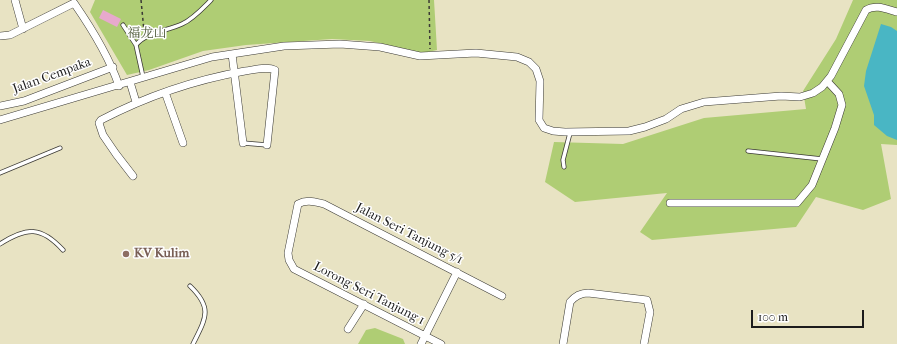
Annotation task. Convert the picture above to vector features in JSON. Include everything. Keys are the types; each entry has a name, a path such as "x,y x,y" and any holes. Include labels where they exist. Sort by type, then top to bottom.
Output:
{"street":[{"path":"15,0 23,29"},
{"path":"0,36 10,35 74,3 113,67 119,86"},
{"path":"0,120 119,86 143,77 232,54 284,46 340,44 380,47 429,57 476,53 517,57 529,62 536,69 540,80 539,120 544,128 553,131 570,132 629,131 666,119 681,109 704,102 781,96 800,97 813,92 822,87 827,81 866,10 872,7 880,7 897,12"},
{"path":"232,54 243,143"},
{"name":"Jalan Cempaka","path":"0,106 24,101 113,67"},
{"path":"133,176 104,135 99,123 101,120 136,102 202,79 261,69 275,70 267,145"},
{"path":"670,203 797,203 812,185 835,128 842,105 839,94 827,81"},
{"path":"130,82 136,102"},
{"path":"165,92 183,143"},
{"name":"Jalan Seri Tanjung 5/1","path":"290,262 288,253 298,204 303,201 324,204 502,296"},
{"name":"Lorong Seri Tanjung 1","path":"290,262 294,269 441,344"},
{"path":"421,344 457,272"},
{"path":"563,344 570,302 574,297 582,293 646,300 650,312 644,344"},
{"path":"348,329 364,304"}],"lane":[{"path":"136,45 140,39 182,24 198,14 211,0"},
{"path":"123,25 136,45 143,77"},
{"path":"564,167 563,160 570,132"},
{"path":"243,143 267,145"},
{"path":"0,174 60,148"},
{"path":"748,151 822,158"},
{"path":"0,244 24,232 37,232 45,234 63,250"},
{"path":"190,286 205,306 205,318 193,344"}],"path":[{"path":"141,0 145,37"},
{"path":"429,0 431,41 429,57"}],"green space":[{"name":"福龙山","path":"95,0 434,0 437,50 423,53 370,41 332,39 246,45 203,51 149,70 127,75 90,12"},
{"path":"853,0 897,0 897,145 881,144 891,199 863,210 816,197 796,227 652,240 640,232 667,193 575,202 545,182 554,142 623,144 704,118 806,109 803,91 836,39"},
{"path":"375,328 403,339 405,344 358,344 366,330"}],"water":[{"path":"881,24 891,27 897,31 897,140 887,136 874,125 874,115 864,86 866,71"}],"building":[{"path":"103,10 121,19 117,27 99,18"}],"place":[{"name":"KV Kulim","path":"126,254"}]}
